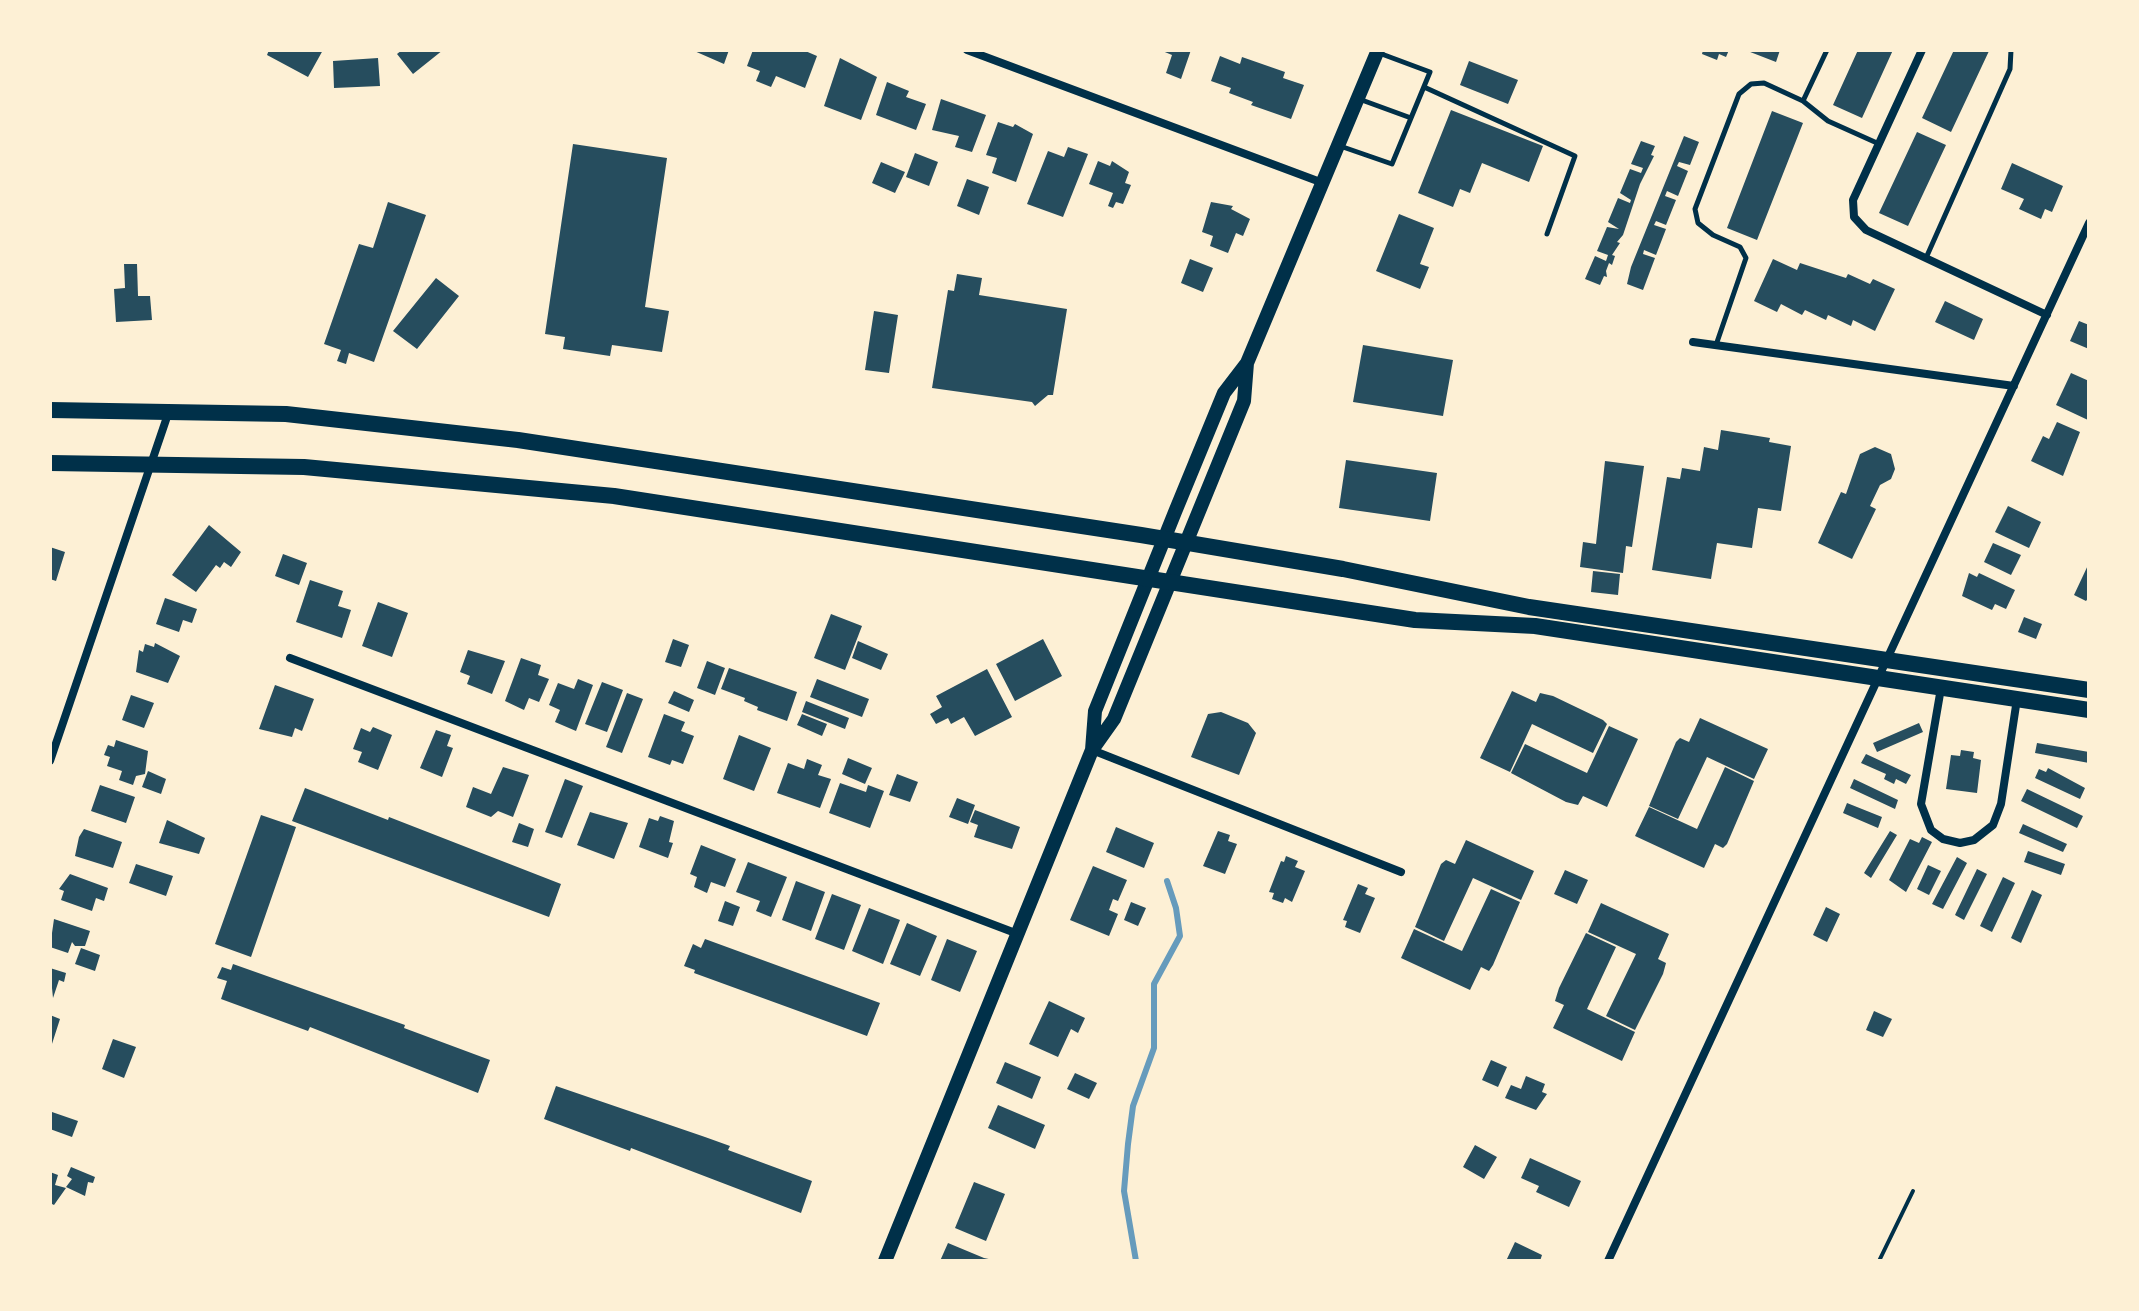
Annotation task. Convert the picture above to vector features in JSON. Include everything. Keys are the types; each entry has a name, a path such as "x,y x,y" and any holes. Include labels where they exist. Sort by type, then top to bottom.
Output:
{"main road":[{"path":"1092,750 1095,711 1164,539 1224,393 1247,363 1377,51"},
{"path":"885,1261 1092,750 1114,719 1244,401 1247,363"},
{"path":"50,410 286,414 446,430 1164,539 1343,569 1529,607 2089,690"},
{"path":"50,463 151,462 304,467 614,496 1415,620 1535,626 2089,710"}],"street":[{"path":"967,50 1323,183"},
{"path":"1922,50 1853,200 1854,217 1866,230 2047,315"},
{"path":"1608,1261 2089,223"},
{"path":"1693,342 2014,386"},
{"path":"50,761 169,411"},
{"path":"290,658 1018,934"},
{"path":"1942,687 1921,804 1931,830 1943,839 1960,843 1974,840 1993,825 2001,804 2017,699"},
{"path":"1092,750 1401,872"}],"lane":[{"path":"1803,101 1827,50"},
{"path":"1926,258 2010,69 2011,50"},
{"path":"1339,145 1392,164 1424,87 1430,72 1377,51"},
{"path":"1716,345 1746,258 1740,247 1713,235 1698,223 1695,209 1739,94 1751,84 1764,83 1803,101 1828,121 1877,143"},
{"path":"1424,87 1575,156 1547,234"},
{"path":"1358,99 1411,118"}],"path":[{"path":"1877,1260 1913,1191"}],"building":[{"path":"269,50 323,50 308,77 267,55"},
{"path":"402,50 443,50 413,74 397,54"},
{"path":"692,50 729,50 724,64"},
{"path":"753,50 803,50 817,56 805,88 776,76 771,87 756,81 760,71 747,66"},
{"path":"1160,50 1191,50 1181,79 1166,73 1172,55"},
{"path":"1703,50 1729,50 1726,57 1719,54 1717,60 1702,54"},
{"path":"1745,50 1780,50 1776,62"},
{"path":"1858,50 1893,50 1862,118 1833,105"},
{"path":"1954,50 1989,51 1951,132 1922,118"},
{"path":"1220,56 1240,64 1242,57 1285,72 1283,78 1304,85 1291,119 1251,105 1253,102 1229,93 1231,88 1211,81"},
{"path":"378,58 380,86 334,88 333,61"},
{"path":"840,58 877,77 861,120 824,106"},
{"path":"1469,61 1518,80 1508,104 1460,85"},
{"path":"887,82 909,91 906,97 926,104 916,130 876,115"},
{"path":"941,99 986,115 972,152 955,147 959,136 932,130"},
{"path":"1451,110 1543,146 1529,182 1482,163 1470,193 1460,189 1453,207 1418,193"},
{"path":"1772,111 1803,123 1757,240 1727,228"},
{"path":"998,122 1013,127 1015,124 1033,134 1016,182 992,173 997,158 986,155"},
{"path":"1917,132 1946,145 1908,226 1879,213"},
{"path":"1684,136 1699,142 1690,165 1679,162 1677,166 1688,171 1678,196 1667,191 1665,196 1676,200 1666,225 1656,221 1654,225 1666,229 1656,255 1644,250 1643,254 1655,258 1643,290 1627,284 1631,267"},
{"path":"1641,141 1655,146 1651,155 1654,156 1640,184 1623,235 1617,242 1620,243 1612,255 1615,256 1612,265 1609,263 1607,277 1604,276 1600,285 1585,279 1595,256 1606,261 1608,255 1597,251 1607,227 1619,229 1608,222 1618,198 1630,203 1631,200 1620,193 1630,169 1641,173 1643,168 1631,164"},
{"path":"573,144 667,158 645,307 669,311 662,352 612,345 610,356 563,349 565,337 545,334"},
{"path":"1068,147 1088,154 1063,217 1027,204 1048,151 1064,157"},
{"path":"915,153 938,162 929,186 906,177"},
{"path":"1098,161 1110,166 1112,161 1129,172 1125,183 1131,185 1123,204 1116,202 1113,208 1108,206 1113,193 1089,184"},
{"path":"881,162 905,172 895,193 872,183"},
{"path":"2012,163 2063,186 2052,212 2045,209 2041,219 2019,209 2024,199 2001,189"},
{"path":"967,179 989,187 979,215 957,206"},
{"path":"388,202 426,215 374,362 349,353 346,364 337,361 341,350 324,344 359,244 373,248"},
{"path":"1211,202 1233,206 1231,209 1250,219 1243,236 1236,233 1228,253 1210,246 1213,236 1202,232"},
{"path":"1399,214 1434,228 1420,264 1429,267 1420,289 1376,271"},
{"path":"1190,259 1213,268 1203,292 1181,283"},
{"path":"1773,259 1797,270 1800,263 1846,278 1848,274 1870,284 1873,279 1895,289 1875,331 1853,320 1851,326 1828,315 1826,320 1805,310 1802,315 1781,304 1777,312 1754,301"},
{"path":"124,264 137,264 138,296 150,296 152,320 116,322 114,289 125,288"},
{"path":"957,274 982,278 979,295 1067,309 1053,395 1048,395 1035,406 1032,402 932,388 948,290 954,291"},
{"path":"436,278 459,296 417,349 393,331"},
{"path":"1945,301 1983,319 1974,340 1935,322"},
{"path":"874,311 898,315 889,373 865,370"},
{"path":"2079,321 2089,325 2089,349 2070,341"},
{"path":"1363,345 1453,360 1443,416 1353,402"},
{"path":"2071,373 2089,381 2088,420 2056,405"},
{"path":"2057,422 2080,432 2063,476 2031,461 2043,436 2049,439"},
{"path":"1721,430 1770,438 1769,442 1791,446 1781,511 1758,508 1752,548 1717,543 1711,579 1652,570 1667,477 1680,479 1682,468 1700,471 1704,447 1718,450"},
{"path":"1875,447 1891,454 1895,469 1891,479 1880,485 1870,506 1876,509 1852,559 1818,543 1841,492 1846,494 1860,454"},
{"path":"1346,460 1437,473 1430,521 1339,508"},
{"path":"1605,461 1644,466 1632,547 1626,546 1623,573 1580,567 1583,542 1596,544"},
{"path":"2008,506 2041,522 2029,548 1995,532"},
{"path":"209,525 241,552 231,567 224,562 220,568 216,565 196,592 172,575"},
{"path":"1993,543 2021,555 2011,575 1984,562"},
{"path":"50,547 65,552 56,581 50,579"},
{"path":"283,554 307,563 299,585 275,576"},
{"path":"2089,563 2089,597 2086,601 2074,595"},
{"path":"1593,571 1620,574 1618,595 1591,592"},
{"path":"1969,573 1977,577 1979,573 2015,590 2006,609 1995,604 1992,610 1962,596"},
{"path":"310,580 343,591 338,606 351,610 342,638 296,622"},
{"path":"165,598 197,609 192,623 183,620 179,632 156,624"},
{"path":"378,602 408,613 392,657 362,646"},
{"path":"831,614 862,626 845,670 814,658"},
{"path":"2024,617 2042,624 2036,639 2018,632"},
{"path":"673,639 689,645 681,667 665,662"},
{"path":"1043,639 1062,676 1015,701 996,664"},
{"path":"858,641 888,654 881,670 852,658"},
{"path":"155,643 180,656 168,683 136,672 139,650 143,652 145,644 154,647"},
{"path":"468,650 505,661 492,694 467,684 470,676 460,672"},
{"path":"521,658 541,665 538,675 549,679 539,702 529,698 524,710 505,701"},
{"path":"707,661 725,668 715,695 697,688"},
{"path":"729,668 797,692 787,721 757,710 758,707 744,701 745,698 721,689"},
{"path":"987,669 1012,717 975,736 964,717 951,724 948,718 936,724 930,714 942,707 936,696"},
{"path":"578,679 593,685 576,731 555,722 560,710 549,705 558,683 574,689"},
{"path":"817,679 869,699 862,717 810,697"},
{"path":"602,682 623,690 607,732 585,724"},
{"path":"275,685 314,699 302,731 295,728 292,737 259,729"},
{"path":"674,691 694,700 689,712 668,703"},
{"path":"1512,691 1536,702 1540,693 1553,696 1603,720 1607,724 1593,753 1532,724 1510,772 1480,758"},
{"path":"627,693 643,699 622,753 606,747"},
{"path":"131,695 154,703 144,728 122,720"},
{"path":"806,701 849,718 845,729 802,712"},
{"path":"1221,712 1248,723 1256,733 1239,775 1191,757 1208,714"},
{"path":"664,714 685,722 681,731 694,736 683,764 672,760 670,765 648,757"},
{"path":"802,714 827,724 822,736 797,725"},
{"path":"1700,718 1768,749 1754,779 1707,757 1678,819 1649,806 1676,742 1680,738 1689,742"},
{"path":"1919,723 1923,732 1877,752 1873,743"},
{"path":"1609,726 1638,739 1607,807 1583,796 1578,805 1566,802 1511,773 1525,744 1587,773"},
{"path":"373,727 392,735 378,770 358,762 362,752 353,749 361,728 370,732"},
{"path":"436,730 451,735 447,746 453,748 442,777 420,768"},
{"path":"739,735 771,748 754,791 723,779"},
{"path":"116,740 148,751 145,774 136,776 133,785 119,780 122,771 107,766 110,757 104,755 108,745 114,747"},
{"path":"2037,743 2089,752 2089,763 2035,753"},
{"path":"1961,750 1974,752 1973,758 1981,760 1977,793 1946,789 1951,755 1960,756"},
{"path":"1866,754 1911,775 1906,784 1896,779 1894,784 1884,779 1886,774 1861,763"},
{"path":"848,758 872,768 865,784 842,774"},
{"path":"807,759 822,765 818,775 831,779 820,808 777,793 788,763 804,769"},
{"path":"503,767 529,775 513,817 498,811 491,817 466,807 473,787 491,794"},
{"path":"1725,767 1754,781 1727,844 1723,848 1715,844 1704,868 1635,836 1649,807 1697,829"},
{"path":"2048,768 2085,788 2080,799 2035,778 2039,769 2046,772"},
{"path":"148,771 166,779 161,794 142,787"},
{"path":"897,774 918,782 910,802 889,795"},
{"path":"565,779 583,786 562,838 545,832"},
{"path":"1854,779 1898,800 1895,809 1850,788"},
{"path":"840,783 866,792 868,785 884,791 870,828 829,813"},
{"path":"100,785 135,797 126,823 91,811"},
{"path":"305,788 561,884 549,917 292,821"},
{"path":"2027,789 2083,816 2077,828 2021,801"},
{"path":"957,798 975,805 968,824 949,817"},
{"path":"1847,803 1882,817 1878,828 1843,813"},
{"path":"975,810 1020,827 1012,849 974,837 978,825 970,822"},
{"path":"590,812 628,823 614,859 577,845"},
{"path":"261,815 296,827 251,957 215,944"},
{"path":"660,816 674,821 669,842 673,843 668,858 639,847 649,818 658,821"},
{"path":"167,820 205,838 199,854 159,843"},
{"path":"519,823 534,829 528,847 512,842"},
{"path":"2023,824 2067,844 2063,852 2019,833"},
{"path":"1116,827 1154,843 1144,868 1106,852"},
{"path":"84,829 122,842 113,868 75,856"},
{"path":"1218,831 1230,835 1228,841 1237,844 1225,874 1203,866"},
{"path":"1890,831 1897,835 1871,878 1864,873"},
{"path":"1922,837 1932,842 1906,892 1889,880 1910,839 1919,843"},
{"path":"1466,840 1534,871 1521,900 1473,878 1444,941 1415,927 1441,864 1446,860 1455,864"},
{"path":"701,845 736,859 725,887 711,882 707,893 694,887 697,877 690,874"},
{"path":"2028,851 2065,864 2061,875 2024,862"},
{"path":"1286,856 1298,861 1295,867 1305,871 1292,902 1285,898 1283,903 1272,899 1274,893 1269,892"},
{"path":"1957,857 1967,863 1943,909 1932,904"},
{"path":"748,862 787,877 771,917 756,911 760,901 736,892"},
{"path":"136,864 173,876 166,896 129,883"},
{"path":"1928,865 1941,871 1929,895 1917,889"},
{"path":"1093,866 1127,880 1118,901 1113,899 1109,910 1118,914 1109,936 1070,920"},
{"path":"1977,869 1987,874 1964,920 1955,915"},
{"path":"1565,870 1588,880 1577,904 1554,894"},
{"path":"70,874 108,888 104,901 96,898 92,911 61,900 64,891 59,889"},
{"path":"2003,877 2015,883 1992,932 1980,926"},
{"path":"796,881 825,892 811,931 782,920"},
{"path":"1358,884 1368,888 1365,894 1375,898 1360,933 1345,927 1347,921 1343,920"},
{"path":"1491,889 1520,902 1493,965 1489,971 1481,967 1470,990 1401,958 1414,929 1462,951"},
{"path":"2032,890 2042,895 2021,943 2011,938"},
{"path":"832,894 861,905 844,950 815,939"},
{"path":"725,901 740,907 733,926 718,921"},
{"path":"1131,902 1146,908 1138,926 1124,920"},
{"path":"1601,903 1669,934 1658,959 1666,963 1663,974 1635,1030 1606,1016 1636,954 1588,932"},
{"path":"1826,907 1840,914 1827,942 1813,935"},
{"path":"869,908 900,920 883,964 852,951"},
{"path":"54,919 90,931 85,946 75,946 72,942 68,953 50,947"},
{"path":"907,923 937,936 920,976 890,964"},
{"path":"1586,933 1616,947 1587,1009 1635,1032 1622,1061 1553,1028 1564,1005 1555,1001 1559,988"},
{"path":"705,939 880,1003 867,1036 694,973 695,970 684,966 693,944 701,948"},
{"path":"947,939 977,951 960,992 931,980"},
{"path":"81,948 100,955 95,971 75,964"},
{"path":"233,964 405,1025 404,1028 490,1060 478,1093 310,1027 308,1031 221,999 227,981 217,978 222,967 231,970"},
{"path":"50,968 66,973 64,982 59,980 53,998"},
{"path":"1049,1001 1085,1018 1078,1033 1071,1029 1058,1057 1029,1044"},
{"path":"1874,1011 1892,1019 1883,1037 1866,1030"},
{"path":"50,1015 60,1019 51,1047 50,1047"},
{"path":"113,1039 136,1047 124,1078 102,1069"},
{"path":"1491,1060 1507,1067 1498,1087 1482,1080"},
{"path":"1005,1062 1041,1077 1032,1099 996,1083"},
{"path":"1075,1073 1097,1083 1089,1099 1067,1089"},
{"path":"1526,1076 1545,1084 1542,1092 1547,1094 1536,1110 1505,1098 1511,1085 1521,1089"},
{"path":"556,1086 730,1146 728,1150 812,1181 801,1213 631,1148 630,1151 544,1119"},
{"path":"998,1105 1045,1125 1035,1149 988,1128"},
{"path":"52,1112 78,1121 72,1137 50,1129"},
{"path":"1475,1145 1497,1157 1484,1179 1463,1167"},
{"path":"1530,1158 1581,1181 1569,1207 1536,1192 1539,1186 1521,1178"},
{"path":"71,1167 95,1177 93,1183 88,1182 85,1196 66,1187 72,1179 67,1176"},
{"path":"50,1172 58,1175 55,1185 66,1188 54,1205 50,1203"},
{"path":"974,1182 1005,1194 986,1241 955,1228"},
{"path":"1515,1242 1542,1255 1540,1261 1506,1261"},
{"path":"948,1243 984,1258 998,1261 940,1261"}],"waterway":[{"path":"1136,1261 1124,1191 1133,1106 1154,1048 1154,984 1180,936 1176,908 1167,881"}]}
